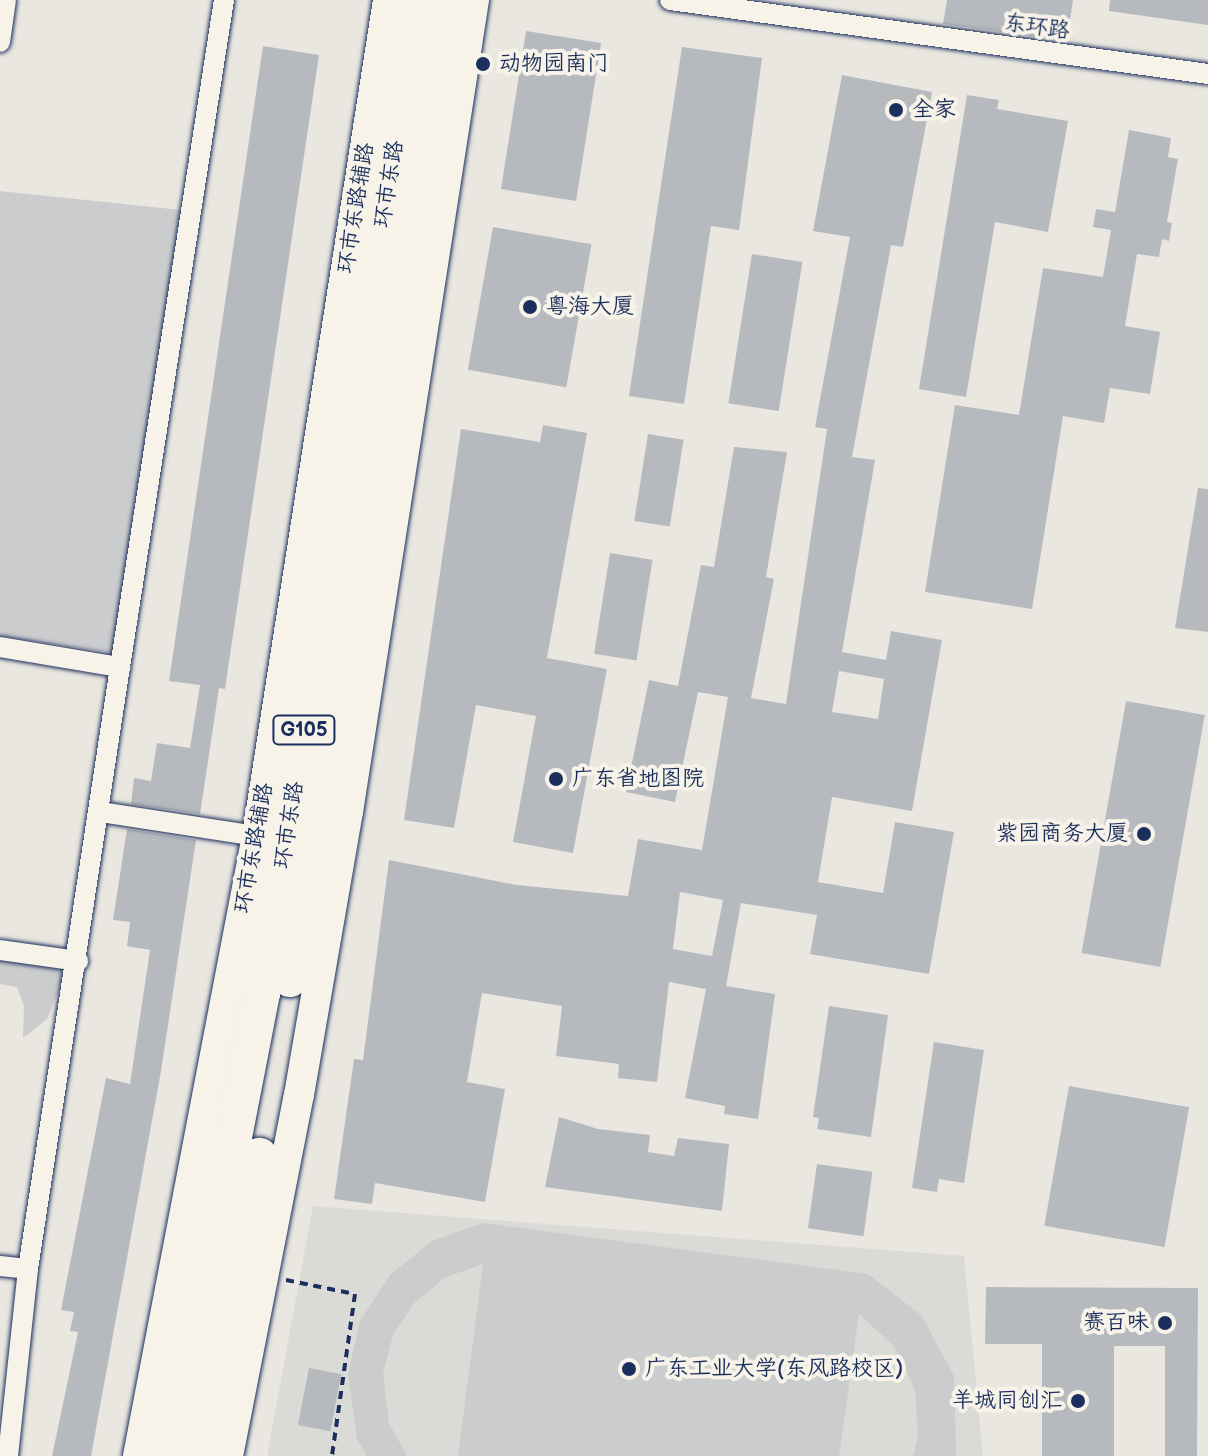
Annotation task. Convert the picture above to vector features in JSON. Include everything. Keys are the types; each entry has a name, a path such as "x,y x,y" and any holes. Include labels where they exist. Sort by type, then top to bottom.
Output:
{"highway":[{"name":"环市东路","path":"171,1456 237,1135 272,838 412,1"},
{"name":"环市东路","path":"200,1456 322,792 412,1"}],"main road":[{"path":"228,1456 299,1095 348,812 474,0"},
{"name":"环市东路辅路","path":"138,1456 272,838"}],"street":[{"path":"0,42 6,0"},
{"path":"8,1456 28,1269 78,961 120,667 224,0"},
{"name":"东环路","path":"670,0 1208,74"},
{"path":"0,647 120,667"},
{"path":"100,812 272,838"},
{"path":"0,950 78,961"},
{"path":"0,1266 28,1269"}],"path":[{"path":"285,1280 355,1294 332,1456"}],"shaded area":[{"path":"0,191 181,210 115,653 0,636"},
{"path":"0,955 61,970 62,982 47,1019 23,1038 24,1006 17,987 0,984"},
{"name":"广东工业大学(东风路校区)","path":"313,1206 964,1256 983,1456 267,1456"},
{"name":"广东工业大学(东风路校区)","path":"483,1223 868,1274 922,1316 954,1376 956,1456 913,1456 918,1438 915,1390 894,1346 859,1314 839,1456 458,1456 483,1264 446,1277 415,1302 393,1335 383,1374 389,1423 407,1456 367,1456 357,1439 348,1374 360,1321 390,1275 432,1241"}],"building":[{"path":"947,0 1073,0 1067,41 943,24"},
{"path":"1110,0 1208,0 1208,25 1109,11"},
{"path":"526,31 601,43 576,201 501,189"},
{"path":"263,46 319,55 225,689 219,688 200,814 131,804 134,778 151,781 157,743 190,748 200,685 169,681"},
{"path":"682,47 762,58 739,230 711,226 684,404 629,396"},
{"path":"842,75 932,92 903,247 891,245 852,457 875,460 842,652 886,660 891,631 942,640 912,811 832,797 818,882 883,893 895,822 954,832 929,974 810,954 817,915 741,903 726,986 775,994 758,1119 724,1114 725,1106 685,1098 706,989 669,982 657,1082 618,1078 619,1064 556,1056 562,1006 482,993 467,1082 505,1089 485,1202 375,1183 372,1204 334,1199 354,1059 363,1060 389,860 517,885 628,896 638,839 702,850 728,697 698,692 675,802 626,792 649,680 678,686 701,565 714,567 734,447 787,452 766,577 774,579 751,698 786,704 827,429 815,427 850,237 813,231","holes":["839,671 884,679 878,719 832,712","680,892 723,900 712,956 673,949"]},
{"path":"967,95 999,100 997,109 1068,121 1048,232 995,222 966,397 919,389"},
{"path":"1129,130 1171,138 1168,157 1178,159 1167,222 1172,223 1169,241 1162,239 1159,257 1137,254 1125,326 1160,332 1150,394 1110,388 1104,423 1063,416 1032,609 925,592 955,405 1019,415 1043,268 1103,277 1111,230 1093,227 1096,209 1115,212"},
{"name":"粤海大厦","path":"493,227 591,244 566,387 468,370"},
{"path":"752,254 802,262 779,411 728,403"},
{"path":"543,425 587,433 547,658 607,669 573,853 513,842 536,716 476,705 454,828 404,820 461,429 540,442"},
{"path":"648,434 684,440 670,527 634,521"},
{"path":"1198,488 1208,489 1208,632 1175,628"},
{"path":"610,553 652,560 637,660 594,654"},
{"name":"紫园商务大厦","path":"1126,701 1205,715 1160,967 1082,953"},
{"path":"127,829 196,840 161,1071 91,1456 52,1456 78,1332 70,1331 74,1312 61,1310 106,1078 130,1084 150,950 127,946 130,922 113,920"},
{"path":"829,1006 888,1015 871,1137 817,1129 819,1118 813,1117"},
{"path":"934,1042 984,1050 964,1183 939,1179 937,1192 912,1188"},
{"path":"1069,1086 1189,1107 1164,1247 1044,1226"},
{"path":"559,1117 598,1129 650,1135 648,1152 674,1156 678,1138 729,1144 722,1211 545,1187"},
{"path":"817,1164 872,1172 863,1236 808,1228"},
{"name":"羊城同创汇","path":"986,1287 1198,1288 1197,1456 1165,1456 1165,1346 1114,1346 1114,1456 1042,1456 1042,1344 985,1344"},
{"path":"309,1368 341,1374 330,1431 298,1425"}],"place":[{"name":"动物园南门","path":"483,64"},
{"name":"全家","path":"896,110"},
{"name":"粤海大厦","path":"530,307"},
{"name":"广东省地图院","path":"556,779"},
{"name":"紫园商务大厦","path":"1144,834"},
{"name":"赛百味","path":"1165,1323"},
{"name":"广东工业大学(东风路校区)","path":"629,1369"},
{"name":"羊城同创汇","path":"1078,1401"}]}
